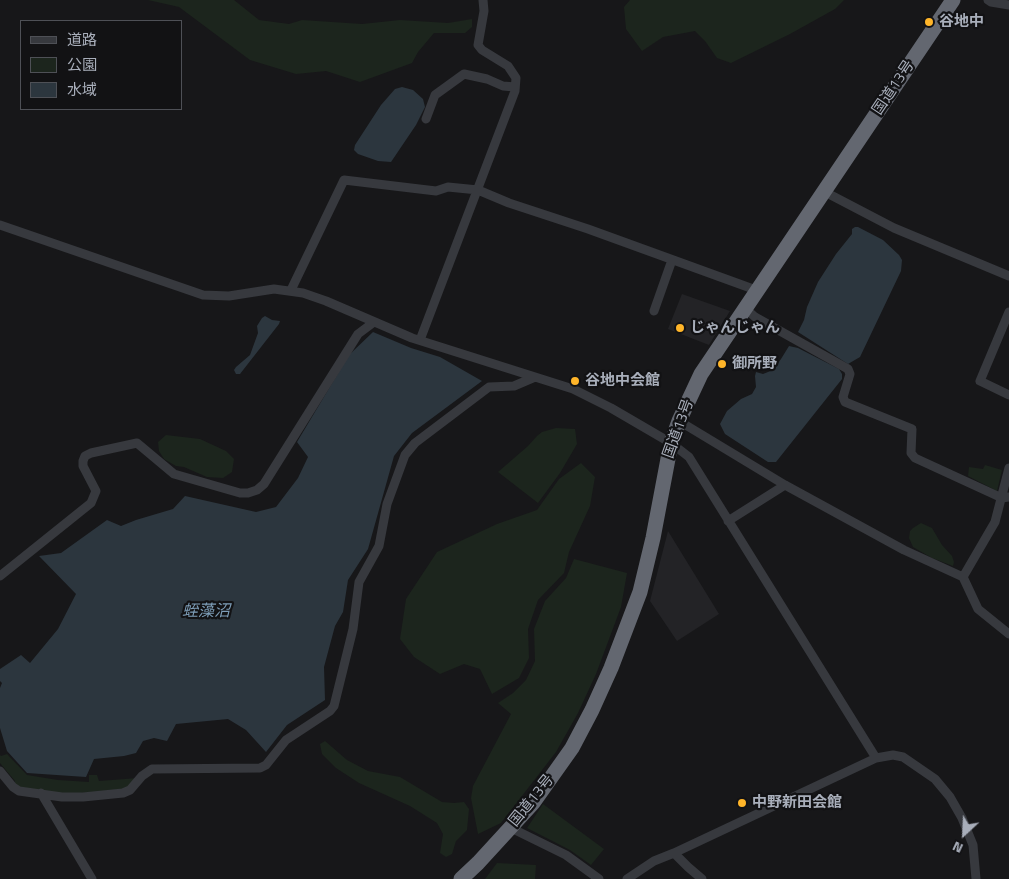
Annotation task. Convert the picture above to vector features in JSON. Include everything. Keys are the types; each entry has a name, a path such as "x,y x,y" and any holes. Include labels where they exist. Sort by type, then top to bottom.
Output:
{"highway":[{"name":"国道13号","path":"461,879 512,828 549,782 572,748 592,710 612,668 640,592 653,538 671,443 679,421 702,374 756,290 825,192 953,0"}],"street":[{"path":"420,340 478,190 515,87 516,78 508,66 482,50 478,45 484,11 483,0"},
{"path":"988,0 1009,5"},
{"path":"426,119 435,94 464,74 488,79 504,86 515,87"},
{"path":"291,290 344,180 436,192 448,186 478,190 509,203 756,290"},
{"path":"825,192 894,228 1009,276"},
{"path":"0,225 203,295 229,296 274,289 291,290 326,301 420,340 573,389 604,404 671,443 689,458 876,758"},
{"path":"654,311 672,260"},
{"path":"745,308 755,318 848,369 850,374 843,397 845,402 912,429 911,453 915,458 1005,497"},
{"path":"1009,312 980,381 1009,395"},
{"path":"0,576 91,503 96,491 83,466 83,461 85,456 91,453 137,443 174,474 240,493 257,490 264,484 358,334 374,322"},
{"path":"0,771 13,787 19,791 62,797 123,794 130,790 142,776 152,769 260,768 266,765 286,740 330,711 334,706 352,629 359,582 379,546 387,504 406,455 415,443 489,387 514,386 535,377"},
{"path":"679,421 785,485 904,550 963,577 978,609 1009,634"},
{"path":"963,577 995,522 1005,497 1009,468"},
{"path":"728,521 785,485"},
{"path":"627,879 654,861 876,758 893,755 903,758 935,779 950,797 962,818 972,845 976,879"},
{"path":"41,793 92,879"},
{"path":"512,828 566,854 599,879"},
{"path":"674,853 702,879"}],"shaded area":[{"path":"682,294 730,311 709,345 668,329"},
{"path":"668,531 719,614 677,641 650,601"}],"green space":[{"path":"148,0 234,0 259,20 289,24 302,20 362,24 400,20 448,23 472,19 472,27 465,33 434,33 418,52 412,63 360,82 326,71 296,74 250,60 179,7"},
{"path":"630,0 844,0 835,9 731,63 717,58 695,31 663,37 642,51 626,29 624,7"},
{"path":"556,428 575,429 577,444 560,473 538,503 498,472 542,432"},
{"path":"166,435 200,439 226,451 234,459 232,472 223,478 207,477 184,467 176,466 164,459 159,451 158,442"},
{"path":"581,463 595,477 590,506 569,552 564,573 538,600 528,629 529,658 519,678 492,694 480,669 464,664 440,674 414,657 400,639 406,599 437,552 497,524 537,510 559,479"},
{"path":"985,465 1002,470 997,491 968,476 969,467 983,469"},
{"path":"921,523 932,528 942,545 952,556 953,566 932,558 913,547 909,538 910,531"},
{"path":"574,559 627,573 621,607 596,674 578,713 556,752 501,823 478,834 471,798 473,786 511,714 498,703 513,693 526,680 535,661 534,629 545,601 566,578"},
{"path":"325,741 347,760 368,771 400,777 442,802 464,802 469,809 467,830 456,841 452,854 446,857 440,853 443,834 437,823 410,806 359,783 336,768 322,754 320,744"},
{"path":"7,754 27,775 89,782 89,775 97,775 99,781 138,778 122,791 59,794 25,789 15,785 15,781 0,763 0,755"},
{"path":"543,804 604,849 591,865 570,850 527,828"},
{"path":"497,863 536,865 535,879 485,879"}],"water":[{"path":"402,87 413,90 423,99 425,107 416,125 391,162 378,161 358,154 354,150 355,145 381,105 395,89"},
{"path":"855,227 883,240 902,260 901,271 860,357 848,364 798,332 818,282"},
{"path":"265,316 272,320 280,321 279,324 240,374 236,374 234,370 236,367 250,355 258,333 257,326"},
{"name":"蛭藻沼","path":"373,332 411,348 440,357 482,381 412,433 394,456 368,549 348,580 343,612 335,626 324,667 325,700 287,725 266,752 246,730 228,719 176,724 167,741 154,738 143,741 136,753 94,759 86,777 27,773 7,751 0,728 0,688 2,683 0,681 0,669 21,655 30,663 58,629 76,594 39,556 61,553 107,520 121,526 173,509 185,496 256,512 276,507 298,478 308,457 297,442 349,355"},
{"path":"789,346 798,348 839,369 842,379 776,462 768,462 725,434 720,424 727,411 741,399 752,394 756,387 756,372 763,374 773,370"}],"place":[{"name":"谷地中","path":"929,22"},
{"name":"じゃんじゃん","path":"680,328"},
{"name":"御所野","path":"722,364"},
{"name":"谷地中会館","path":"575,381"},
{"name":"中野新田会館","path":"742,803"}]}
